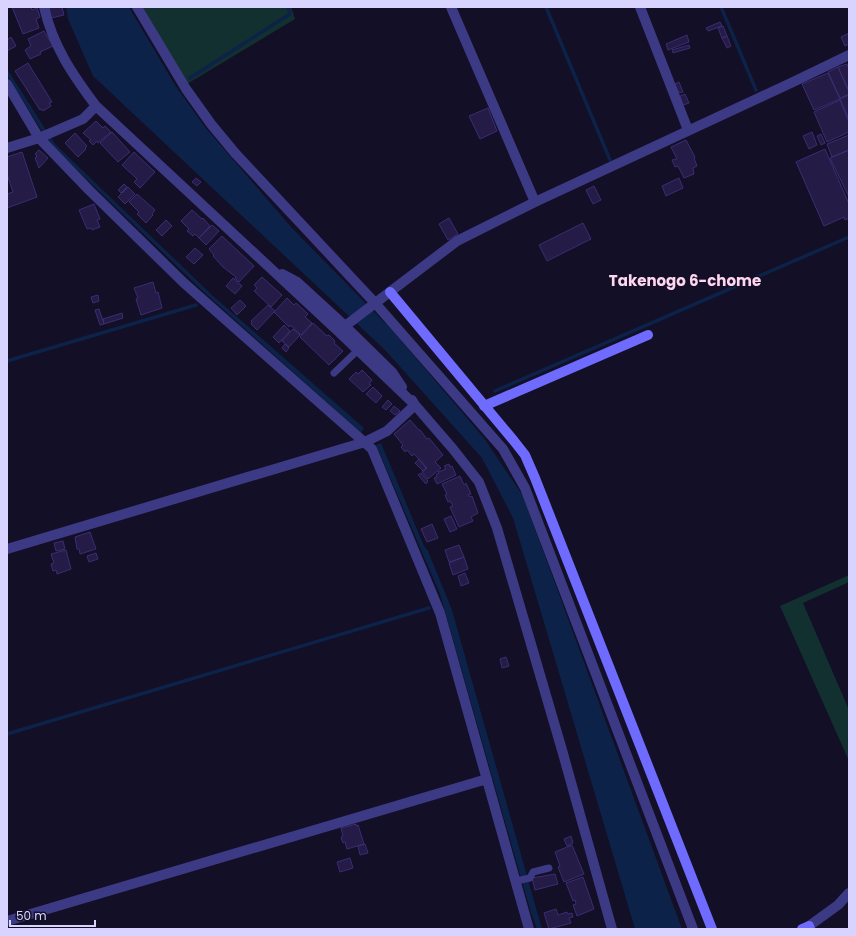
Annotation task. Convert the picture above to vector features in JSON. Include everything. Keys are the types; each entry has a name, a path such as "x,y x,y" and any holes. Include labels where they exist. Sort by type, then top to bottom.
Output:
{"street":[{"path":"44,7 54,39 62,56 96,106 271,268 415,405 479,482 497,528 562,750 612,929"},
{"path":"137,7 186,89 235,154 375,304 503,448 525,488 693,929"},
{"path":"451,7 535,202"},
{"path":"640,7 688,130"},
{"path":"347,324 457,241 535,202 793,82 849,54"},
{"path":"7,84 44,136 89,190 184,283 372,449 438,607 517,881 529,929"},
{"path":"7,148 44,136 83,119 96,106"},
{"path":"271,268 297,282 347,324 392,372 415,405"},
{"path":"390,292 524,455 535,478 712,929"},
{"path":"484,406 648,335"},
{"path":"7,549 365,442 387,431 415,405"},
{"path":"7,921 487,779"},
{"path":"807,928 838,905 849,893"}],"lane":[{"path":"334,373 358,350"},
{"path":"517,881 530,878 533,872 549,868"}],"green space":[{"path":"143,7 291,7 295,19 187,84"},
{"path":"849,575 849,582 803,603 849,710 849,761 780,606"}],"water":[{"path":"66,7 129,7 175,85 205,127 292,228 393,331 484,438 523,496 682,929 635,929 513,518 482,458 385,350 93,76 68,19"},
{"path":"7,69 55,144 212,295 364,428 361,433 206,294 50,144 7,75"},
{"path":"381,443 452,610 542,929 537,929 531,913 440,594 376,445"}],"building":[{"path":"12,7 31,7 32,10 37,8 40,17 36,19 39,28 23,34"},
{"path":"49,7 62,7 64,15 51,18"},
{"path":"720,22 722,26 708,31 706,28"},
{"path":"723,26 727,36 722,38 718,28"},
{"path":"44,31 53,46 30,59 25,50 31,46 28,39"},
{"path":"849,33 849,44 845,46 841,37"},
{"path":"687,35 689,42 668,50 666,44"},
{"path":"727,36 731,46 727,48 722,38"},
{"path":"11,37 16,46 7,51 7,40"},
{"path":"689,45 690,48 673,53 672,50"},
{"path":"28,63 52,102 49,103 51,106 43,111 42,109 40,110 15,71"},
{"path":"847,64 849,69 849,91 838,67"},
{"path":"838,67 849,92 849,94 840,98 828,72"},
{"path":"828,73 840,99 814,110 802,84"},
{"path":"679,82 683,92 679,93 675,84"},
{"path":"685,94 689,103 683,105 680,96"},
{"path":"849,95 849,119 840,99"},
{"path":"840,100 849,122 849,132 827,142 814,112"},
{"path":"488,108 497,131 480,139 469,116"},
{"path":"96,121 103,128 105,126 111,132 98,143 97,141 93,145 89,141 91,140 83,133"},
{"path":"112,132 130,152 118,162 100,143"},
{"path":"812,132 817,145 809,149 803,136"},
{"path":"75,133 87,146 78,157 65,143"},
{"path":"821,134 825,143 821,145 817,136"},
{"path":"849,135 849,150 832,157 827,144"},
{"path":"686,140 695,157 697,166 693,168 694,174 684,178 678,166 675,167 672,160 677,159 671,147"},
{"path":"825,149 849,204 849,218 845,220 844,217 824,226 796,162"},
{"path":"39,150 48,158 39,168 35,158 37,156 35,154"},
{"path":"849,150 849,197 830,158"},
{"path":"22,152 37,197 7,208 7,194 13,192 7,174 7,157"},
{"path":"134,152 155,172 140,188 134,182 137,179 122,165"},
{"path":"196,178 201,182 197,186 192,182"},
{"path":"679,178 683,188 666,196 662,186"},
{"path":"124,184 127,187 121,193 118,190"},
{"path":"594,186 601,200 593,204 586,190"},
{"path":"128,187 135,194 125,204 118,197"},
{"path":"137,194 155,210 152,214 153,215 146,223 137,214 139,212 129,202"},
{"path":"94,204 100,219 97,220 100,227 92,230 91,228 87,229 79,210"},
{"path":"192,210 202,219 203,218 210,226 199,238 195,234 193,236 187,231 189,229 181,221"},
{"path":"449,218 458,234 448,240 439,224"},
{"path":"166,220 172,226 162,236 156,230"},
{"path":"583,223 591,239 547,261 539,245"},
{"path":"212,225 219,231 206,245 199,238"},
{"path":"222,236 254,266 239,282 235,278 236,277 223,267 213,256 214,255 209,249"},
{"path":"195,248 203,255 194,264 186,257"},
{"path":"262,277 282,295 271,307 254,291 257,288 254,285"},
{"path":"233,278 242,286 235,294 226,286"},
{"path":"153,282 156,293 158,292 162,308 141,315 136,299 138,298 134,288"},
{"path":"98,295 99,301 93,303 91,297"},
{"path":"287,298 294,305 296,303 308,314 305,317 312,323 301,335 290,325 289,327 274,312"},
{"path":"240,300 246,306 237,315 231,308"},
{"path":"268,305 275,311 257,330 251,324 251,321"},
{"path":"99,309 104,324 100,325 95,310"},
{"path":"122,313 123,318 104,324 103,319"},
{"path":"313,323 327,336 329,335 335,341 334,343 343,351 329,365 300,337"},
{"path":"284,325 290,331 279,343 273,337"},
{"path":"293,329 300,335 289,347 282,341"},
{"path":"285,344 289,348 286,352 282,348"},
{"path":"362,370 372,380 369,384 371,385 363,392 349,379 356,372 358,374"},
{"path":"373,387 382,396 376,403 366,394"},
{"path":"388,400 392,404 386,410 382,407"},
{"path":"394,406 400,411 395,415 390,411"},
{"path":"410,420 427,439 429,438 443,455 435,462 441,468 428,479 422,472 427,468 414,454 412,456 407,450 405,452 401,447 403,445 394,434"},
{"path":"419,459 426,468 423,471 415,463"},
{"path":"449,464 450,467 452,466 456,475 437,484 434,478 437,477 436,475 439,473 438,472 446,469 444,466"},
{"path":"421,473 428,481 426,484 418,475"},
{"path":"460,476 464,485 466,483 471,494 468,495 470,497 472,496 478,513 471,517 473,521 459,527 450,507 453,506 450,501 448,502 445,495 447,494 442,484"},
{"path":"451,516 457,529 450,532 444,519"},
{"path":"432,524 438,538 427,542 421,529"},
{"path":"90,532 96,549 80,554 79,549 77,549 75,537"},
{"path":"63,541 65,549 56,551 54,543"},
{"path":"459,545 464,557 449,562 445,550"},
{"path":"66,550 71,569 57,574 56,570 53,571 51,564 54,563 51,554"},
{"path":"96,553 98,559 89,562 87,556"},
{"path":"464,557 468,569 453,575 449,563"},
{"path":"465,573 469,583 461,586 458,576"},
{"path":"506,657 509,666 502,668 500,659"},
{"path":"356,824 356,826 358,825 364,844 347,849 345,842 343,843 341,837 343,836 341,828"},
{"path":"571,836 573,843 567,846 564,839"},
{"path":"365,844 368,853 360,855 358,846"},
{"path":"572,845 584,874 564,882 558,867 560,866 555,852"},
{"path":"350,858 353,868 340,872 337,862"},
{"path":"555,874 558,884 535,890 532,878"},
{"path":"583,877 594,909 577,916 573,905 576,904 575,900 573,901 566,883"},
{"path":"556,909 558,915 567,912 568,914 572,913 573,917 569,918 571,923 549,929 544,913"}],"waterway":[{"path":"190,78 290,14 288,7"},
{"path":"546,7 610,160"},
{"path":"721,7 756,90"},
{"path":"495,391 849,237"},
{"path":"7,361 196,305"},
{"path":"7,734 429,608"}],"district":[{"name":"Takenogo 6-chome","path":"685,280"}]}
